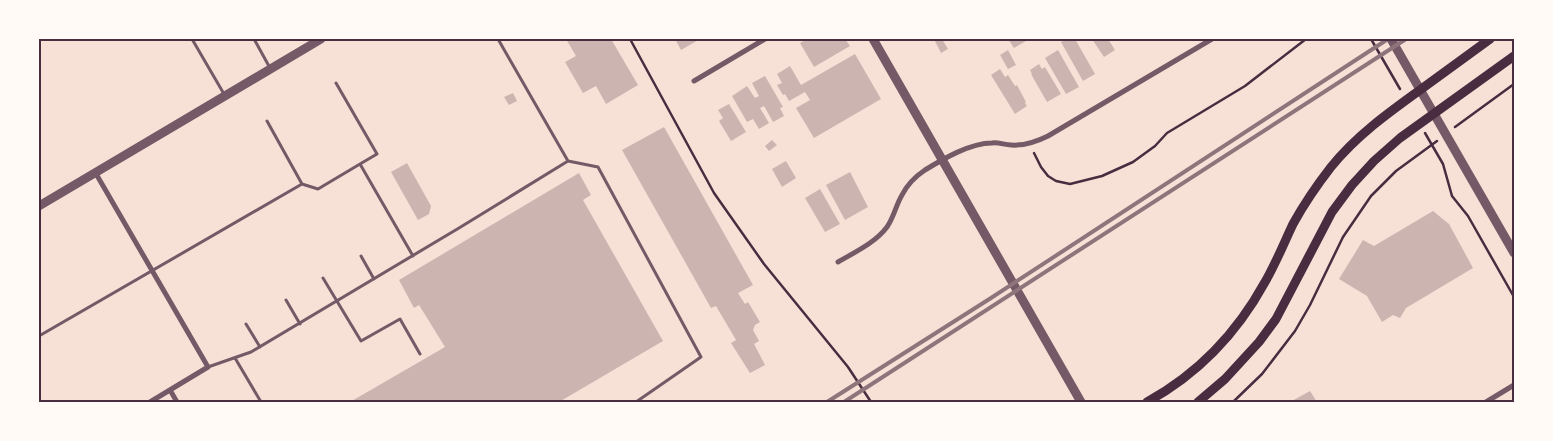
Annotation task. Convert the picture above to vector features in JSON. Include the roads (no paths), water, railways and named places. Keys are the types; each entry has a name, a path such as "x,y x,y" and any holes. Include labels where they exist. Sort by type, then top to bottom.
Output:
{"main road":[{"path":"1147,402 1167,391 1190,374 1238,326 1266,281 1308,198 1332,166 1358,138 1382,117 1490,39"},
{"path":"1198,402 1225,379 1259,342 1276,318 1332,212 1352,185 1374,161 1400,138 1514,56"}],"street":[{"path":"39,206 321,39"},
{"path":"694,81 765,39"},
{"path":"873,39 1081,402"},
{"path":"838,262 869,244 887,227 906,188 923,171 942,160 982,144 994,142 1022,145 1030,144 1048,136 1212,39"},
{"path":"1391,39 1514,253"},
{"path":"94,172 208,367 150,402"},
{"path":"1486,402 1514,385"},
{"path":"170,390 177,402"}],"lane":[{"path":"192,39 225,95"},
{"path":"254,39 271,68"},
{"path":"498,39 568,161"},
{"path":"267,121 302,184 318,189 377,154 336,82"},
{"path":"208,367 260,347 568,161 598,167 701,357 636,402"},
{"path":"360,164 413,256"},
{"path":"39,336 302,184"},
{"path":"361,256 374,279"},
{"path":"323,278 361,341 400,319 420,354"},
{"path":"286,300 300,324"},
{"path":"246,324 260,347"},
{"path":"235,358 261,402"}],"railway":[{"path":"827,402 991,298 1388,39"},
{"path":"844,402 1406,39"}]}
